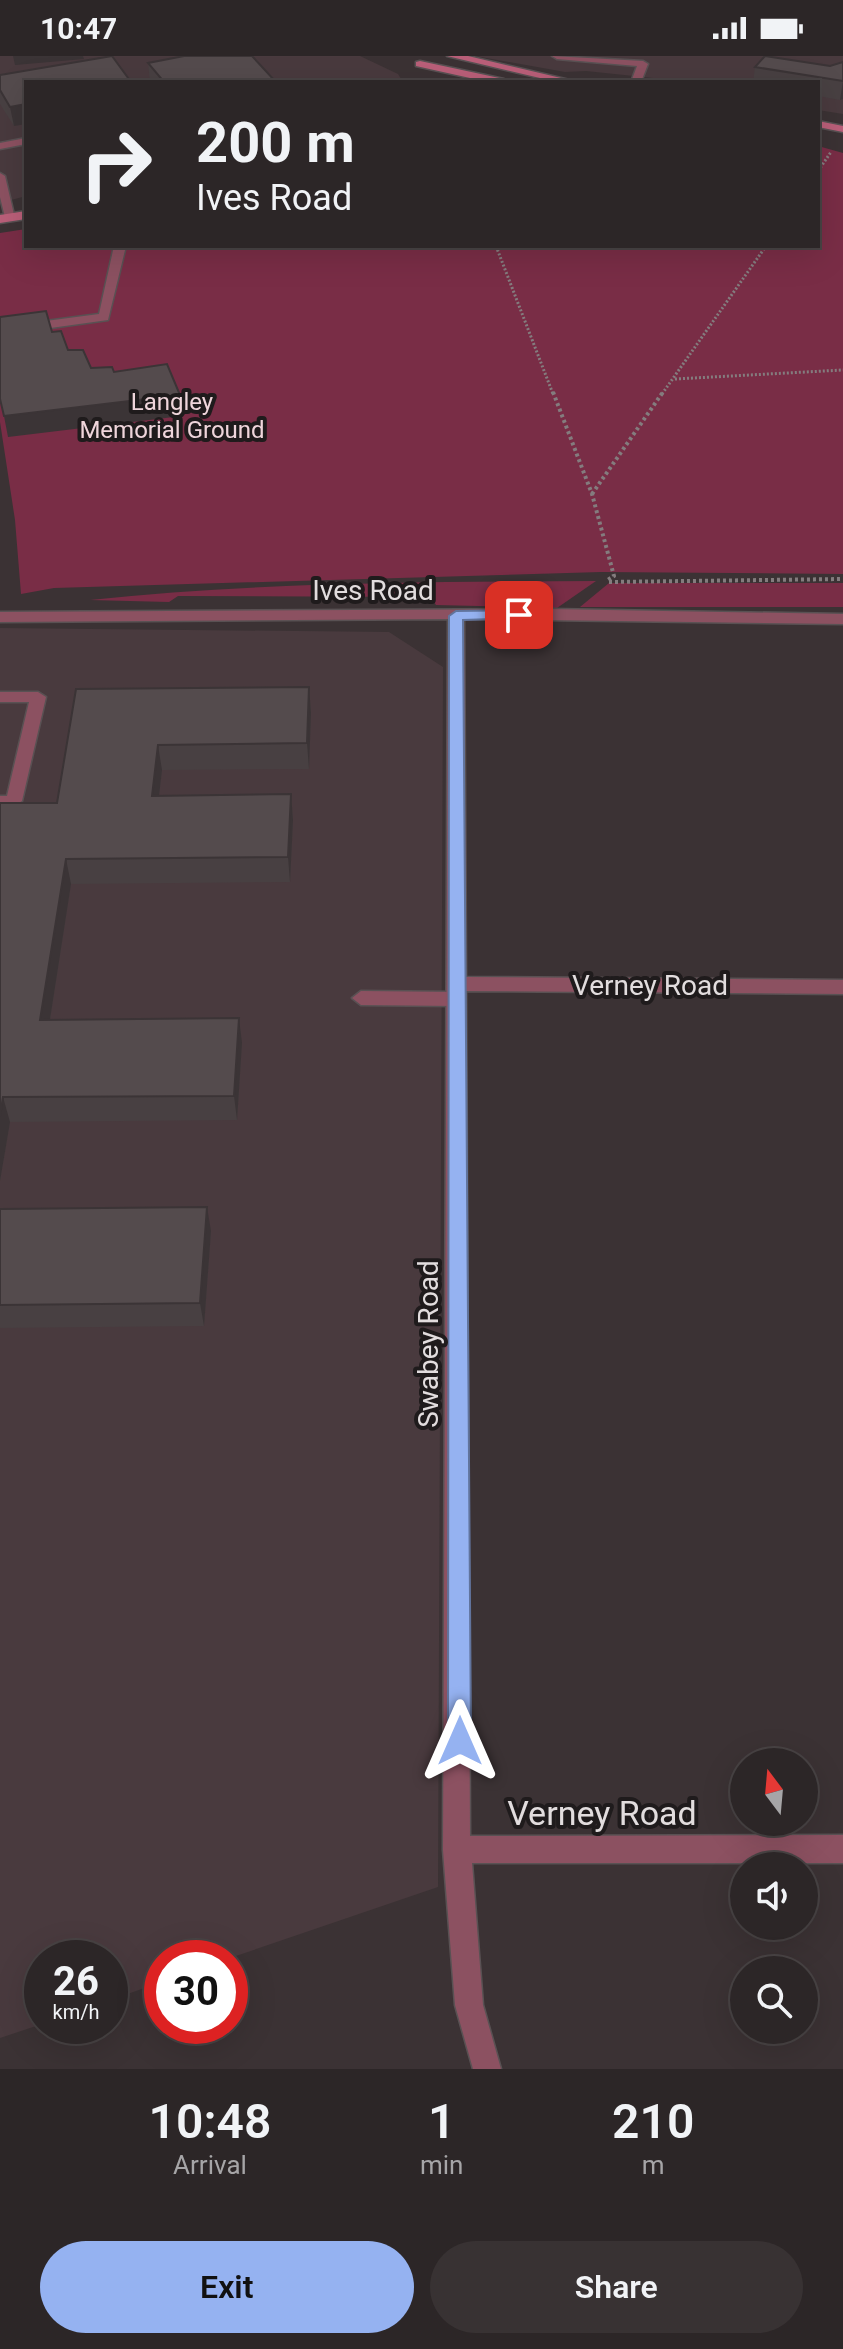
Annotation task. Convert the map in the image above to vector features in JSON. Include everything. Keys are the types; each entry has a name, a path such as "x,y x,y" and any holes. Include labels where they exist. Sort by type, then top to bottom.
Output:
{"main road":[{"path":"407,56 420,64 434,80"},
{"path":"453,56 562,80"},
{"path":"420,64 485,80 508,69"},
{"path":"508,69 514,80"},
{"path":"820,124 843,129"}],"street":[{"name":"Ives Road","path":"0,617 550,614 843,619"},
{"name":"Swabey Road","path":"456,616 457,1850 469,2005 487,2069"},
{"name":"Verney Road","path":"456,991 843,987"},
{"name":"Verney Road","path":"457,1850 843,1849"}],"lane":[{"path":"557,56 643,64 637,80"},
{"path":"0,146 24,141"},
{"path":"0,176 6,218"},
{"path":"0,331 104,317 120,248"},
{"path":"0,697 38,697 14,801 0,801"},
{"path":"361,998 456,991"}],"path":[{"path":"497,248 592,494 614,576 550,614"},
{"path":"592,494 765,248"},
{"path":"674,379 843,370"}],"shaded area":[{"path":"0,56 360,56 398,74 402,80 24,80 24,197 0,203"},
{"path":"475,56 843,56 843,114 820,110 820,80 672,80 586,71 565,72"},
{"path":"0,628 389,632 443,667 438,1887 248,1952 248,1940 144,1940 144,1988 128,1994 128,1940 24,1940 24,2030 0,2038"}],"green space":[{"name":"Langley Memorial Ground","path":"820,147 843,153 843,574 601,572 54,588 21,594 15,520 0,422 0,233 24,229 24,248 820,248"},
{"path":"596,581 557,608 436,605 431,597 178,596 169,602 90,600 279,586"},
{"path":"609,583 843,583 843,607 580,607"}],"building":[{"path":"112,56 130,80 24,80 24,104 10,107 0,90 0,75"},
{"path":"184,56 252,56 274,80 162,80 148,63"},
{"path":"765,56 830,66 843,62 843,81 755,67"},
{"path":"46,311 52,332 61,331 68,350 83,350 91,368 112,367 114,372 167,364 180,395 4,416 0,399 0,317"},
{"path":"309,687 307,743 158,745 152,796 291,794 288,857 66,859 40,1020 239,1018 234,1096 3,1097 0,1116 0,803 57,803 76,689"},
{"path":"207,1207 200,1303 0,1305 0,1209"}],"route":[{"path":"460,1741 456,616 519,615"}]}
